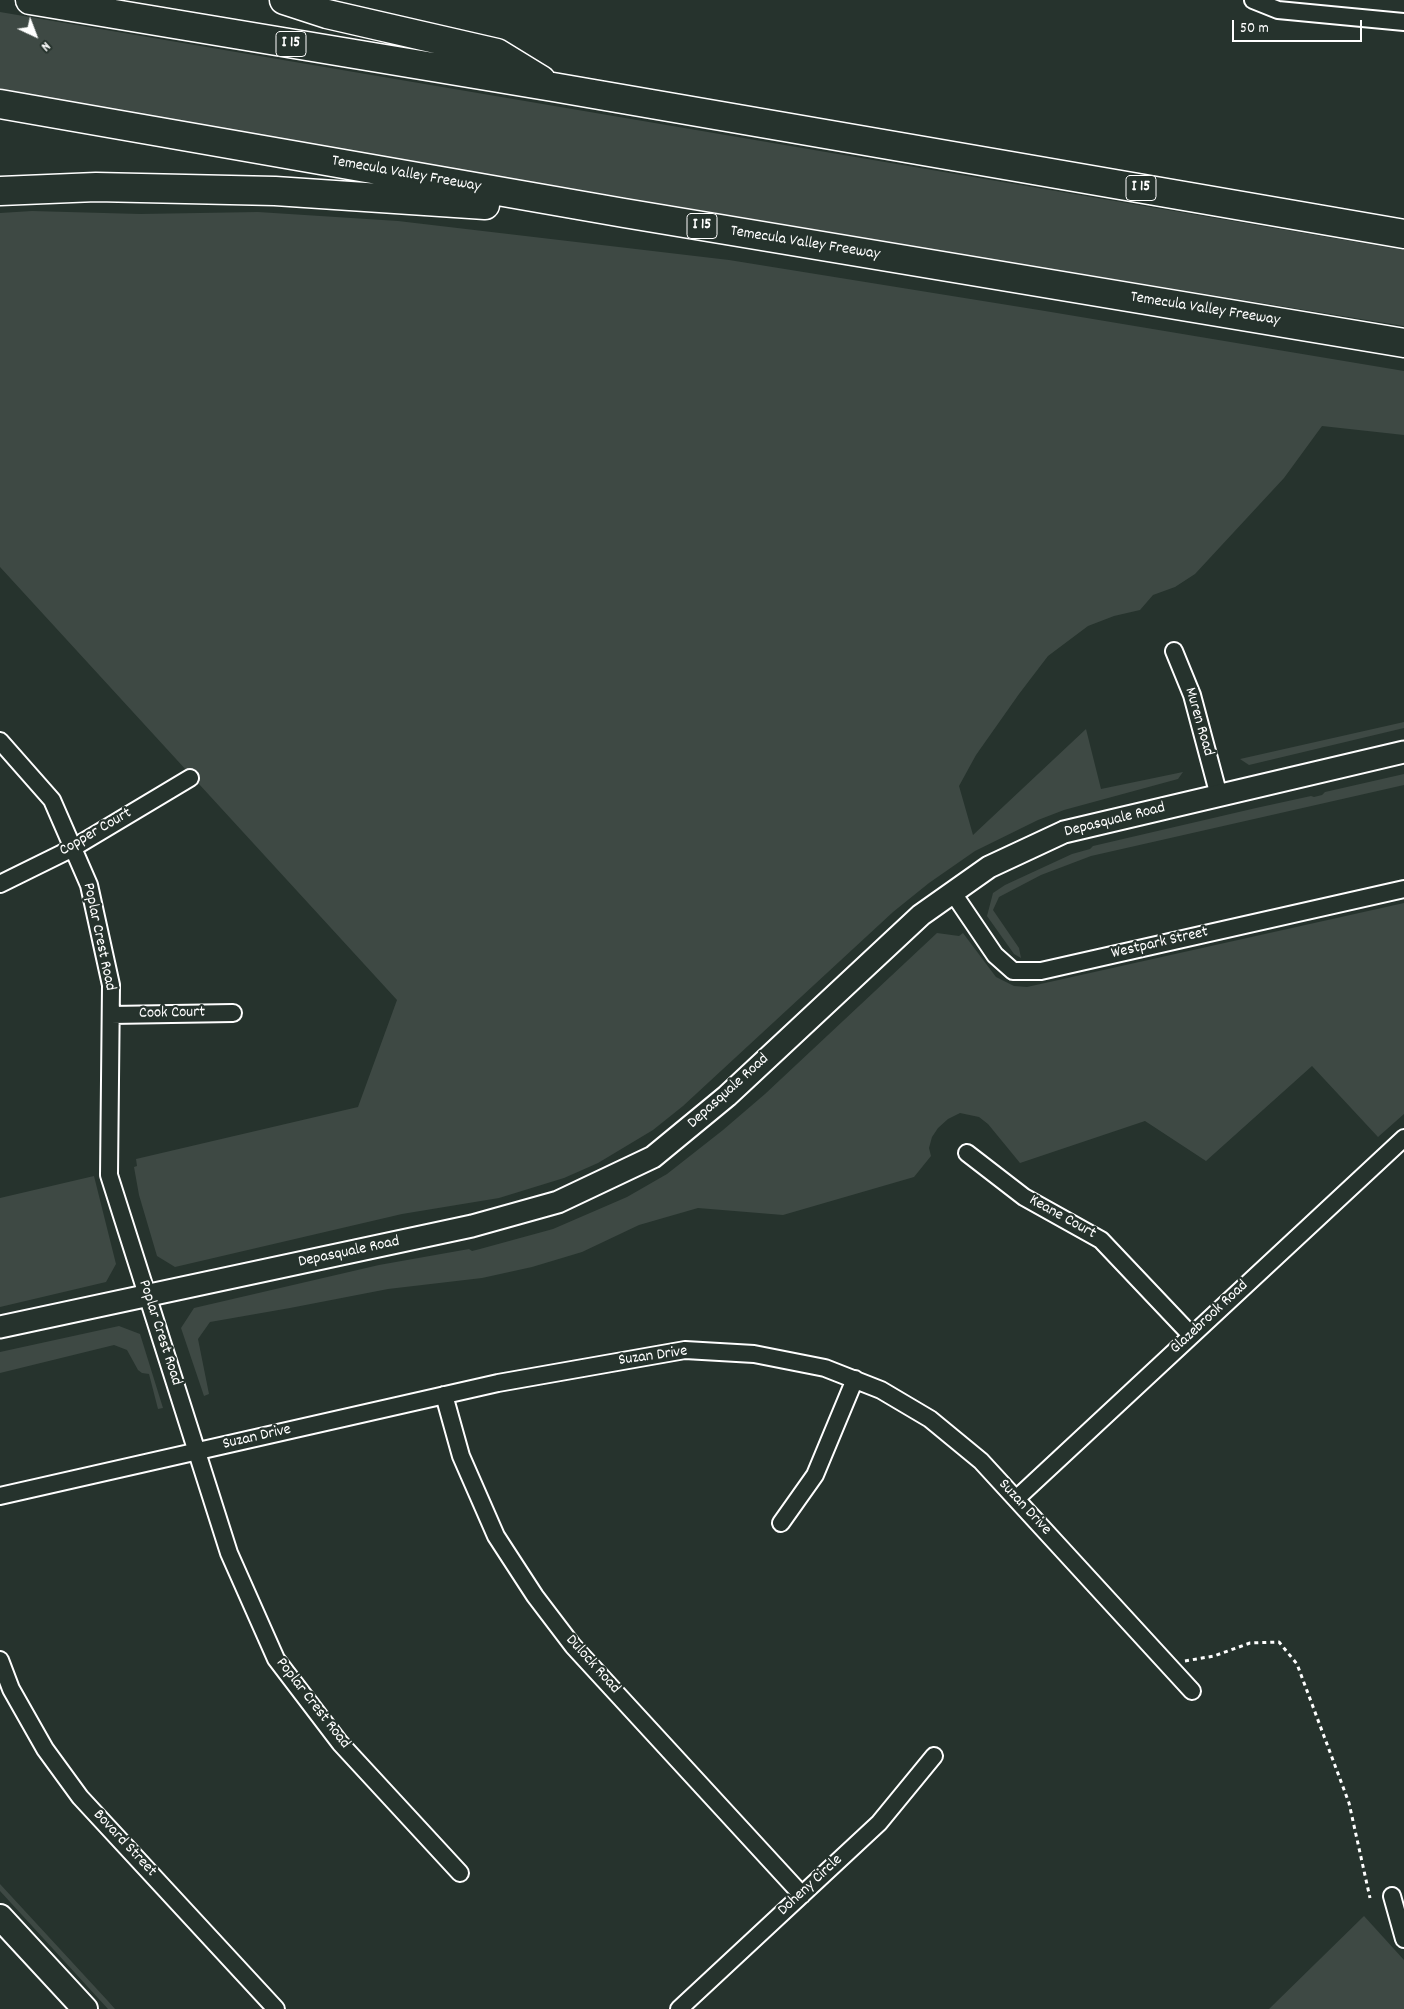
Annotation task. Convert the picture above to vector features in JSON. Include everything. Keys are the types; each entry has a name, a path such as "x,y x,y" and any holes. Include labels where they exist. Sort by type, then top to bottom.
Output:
{"highway":[{"name":"I 15","path":"30,0 553,87 1404,234"},
{"path":"284,0 327,14 497,53 553,87"},
{"name":"Temecula Valley Freeway","path":"0,104 624,214 1404,343"},
{"path":"0,191 96,187 275,191 624,214"}],"main road":[{"path":"0,1917 85,2009"}],"street":[{"path":"1253,0 1278,10 1404,22"},
{"name":"Muren Road","path":"1174,651 1192,695 1219,796"},
{"name":"Poplar Crest Road","path":"0,741 52,800 89,885 111,985 109,1175 229,1553 276,1658 340,1742 460,1873"},
{"name":"Depasquale Road","path":"0,1327 472,1226 558,1202 653,1157 727,1096 921,915 989,867 1064,832 1404,752"},
{"name":"Copper Court","path":"0,884 73,848 190,778"},
{"name":"Westpark Street","path":"953,893 995,954 1013,971 1024,972 1041,971 1404,889"},
{"name":"Cook Court","path":"111,1014 233,1013"},
{"name":"Glazebrook Road","path":"1016,1499 1404,1138"},
{"name":"Keane Court","path":"967,1153 1024,1198 1101,1240 1191,1335"},
{"name":"Suzan Drive","path":"0,1496 444,1395 585,1366 685,1350 754,1354 825,1368 880,1390 930,1418 981,1461 1192,1691"},
{"path":"781,1523 815,1475 855,1379"},
{"name":"Dulock Road","path":"444,1395 461,1456 496,1536 535,1596 573,1646 802,1895"},
{"name":"Bovard Street","path":"0,1660 12,1689 45,1749 80,1797 276,2009"},
{"name":"Doheny Circle","path":"679,2009 879,1823 934,1756"},
{"path":"1392,1896 1404,1939"}],"path":[{"path":"1167,1664 1214,1656 1250,1643 1279,1642 1297,1664 1349,1803 1370,1898"}],"shaded area":[{"path":"0,12 1404,250 1404,326 1014,263 0,92"},
{"path":"32,211 140,214 258,212 398,221 729,260 1045,311 1404,371 1404,435 1322,426 1284,478 1195,574 1175,587 1153,595 1140,610 1114,616 1088,626 1048,656 976,755 959,786 973,835 1086,729 1101,789 1183,772 1178,779 1064,810 1038,820 975,851 929,883 893,912 683,1106 653,1130 598,1163 564,1178 499,1198 402,1214 175,1267 157,1256 139,1195 134,1167 137,1166 136,1159 358,1107 397,1000 0,567 0,213"},
{"path":"1404,722 1404,728 1249,765 1240,759"},
{"path":"1404,774 1404,785 1091,856 1041,875 999,897 993,910 1019,948 1021,958 1014,954 987,916 993,893 1005,885 1072,854 1090,849 1093,846 1256,808 1311,796 1314,797 1325,792"},
{"path":"1404,903 1404,1114 1378,1137 1312,1066 1206,1161 1145,1121 1020,1163 988,1124 979,1117 960,1113 948,1119 938,1128 932,1137 929,1148 931,1156 914,1177 783,1215 698,1208 639,1225 582,1252 532,1267 482,1278 388,1289 210,1322 198,1339 209,1394 204,1396 181,1328 194,1308 379,1265 469,1249 472,1251 480,1249 553,1229 627,1197 667,1174 723,1130 765,1094 937,933 959,936 963,933 996,977 1014,986 1027,987"},
{"path":"94,1176 116,1264 106,1282 0,1307 0,1198"},
{"path":"119,1326 140,1334 163,1408 158,1409 149,1374 138,1370 127,1350 114,1345 0,1373 0,1352"},
{"path":"0,1884 115,2009 108,2009 0,1891"},
{"path":"1364,1916 1404,1960 1404,2009 1269,2009"}]}
